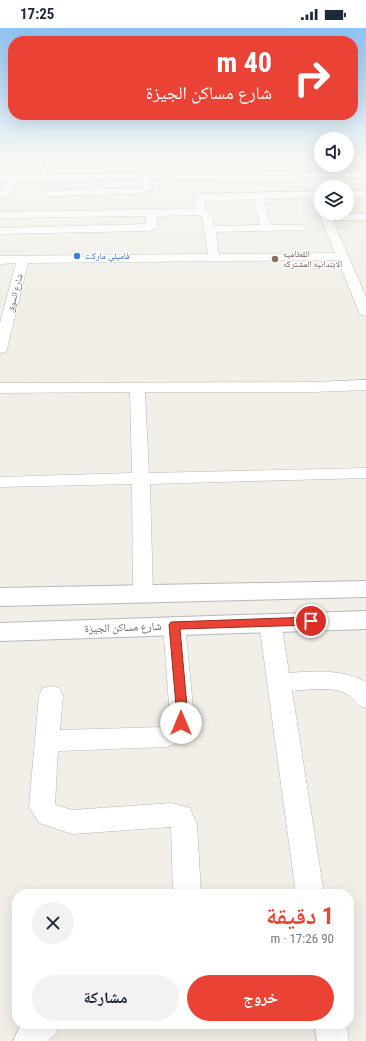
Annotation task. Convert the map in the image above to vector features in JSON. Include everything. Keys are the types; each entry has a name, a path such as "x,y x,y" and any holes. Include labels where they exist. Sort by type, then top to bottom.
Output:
{"street":[{"path":"71,214 72,205"},
{"path":"200,205 201,212"},
{"path":"260,205 266,228"},
{"path":"0,231 148,228 152,226 151,212"},
{"path":"0,214 201,212 207,215 214,257"},
{"path":"354,216 366,217"},
{"path":"326,220 342,256 360,284 366,312"},
{"path":"210,229 299,228"},
{"path":"0,260 342,256"},
{"name":"شارع السوق","path":"0,349 23,260"},
{"path":"0,388 366,385"},
{"path":"137,387 141,479 143,595"},
{"path":"0,482 366,473"},
{"path":"0,597 366,589"},
{"name":"شارع مساكن الجيزة","path":"0,632 174,625 366,620"},
{"path":"270,622 309,889"},
{"path":"47,741 167,737 177,732 182,717 174,625"},
{"path":"278,682 346,682 358,688 366,699"},
{"path":"51,695 42,807 48,815 72,822 172,815 181,818 184,824 187,889"},
{"path":"29,1041 35,1029"},
{"path":"331,1029 332,1041"}],"place":[{"name":"فاميلي ماركت","path":"77,256"},
{"name":"القطاميه الابتدائيه المشتركه","path":"275,259"}],"route":[{"path":"181,723 182,717 174,625 311,621"}]}
